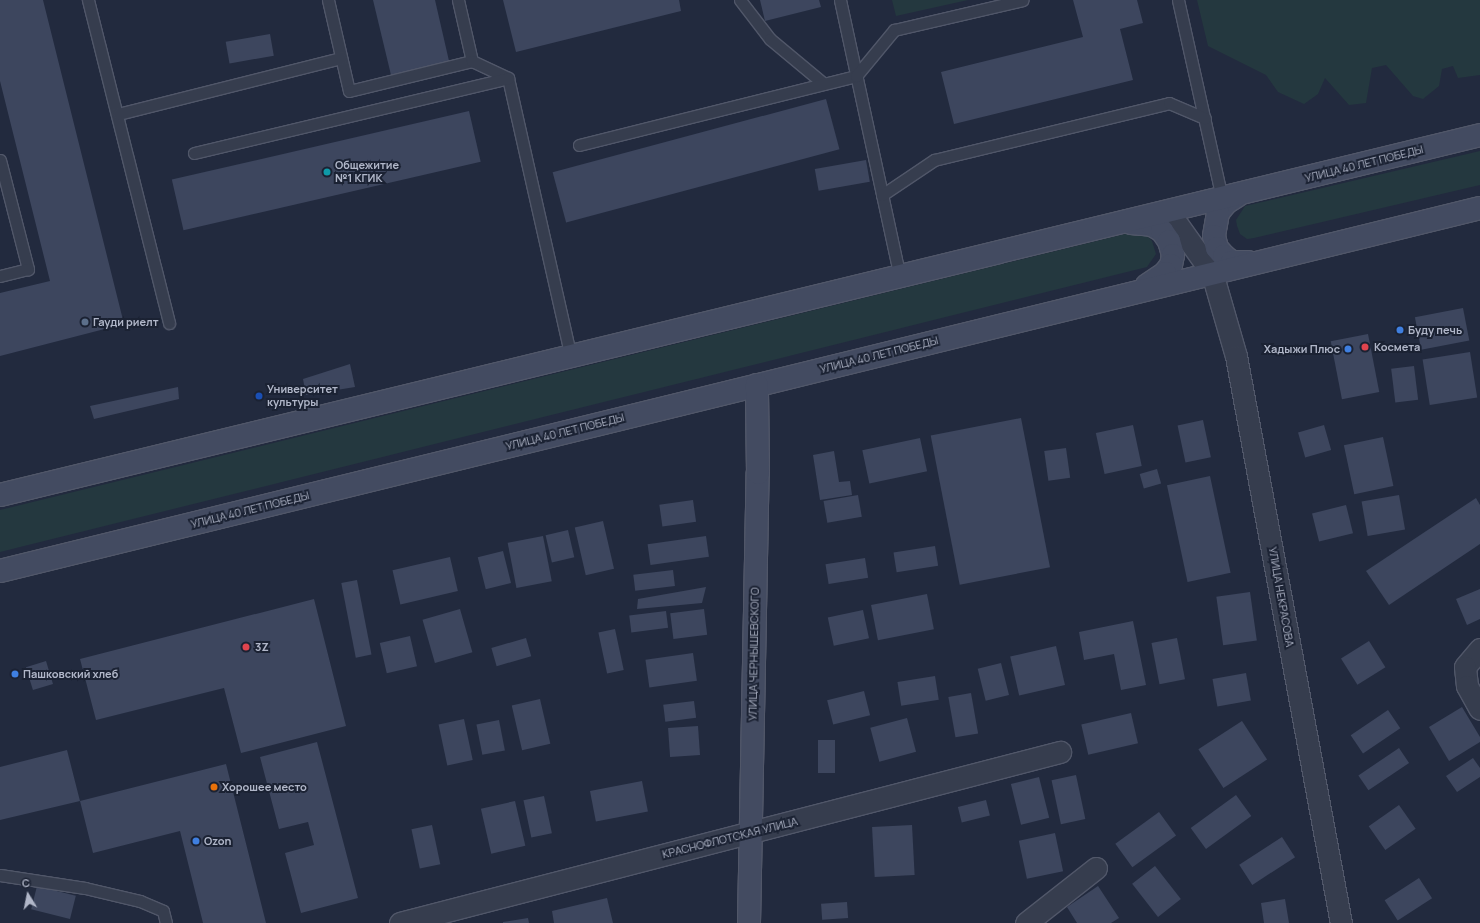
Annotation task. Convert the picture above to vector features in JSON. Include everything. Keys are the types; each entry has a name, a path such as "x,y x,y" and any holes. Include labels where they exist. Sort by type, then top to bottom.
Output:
{"main road":[{"name":"УЛИЦА 40 ЛЕТ ПОБЕДЫ","path":"0,495 571,358 1480,135"},
{"name":"УЛИЦА 40 ЛЕТ ПОБЕДЫ","path":"1248,192 1226,203 1218,213 1214,236 1217,248 1232,262 1257,261"},
{"name":"УЛИЦА 40 ЛЕТ ПОБЕДЫ","path":"0,571 1129,292 1480,208"},
{"name":"УЛИЦА 40 ЛЕТ ПОБЕДЫ","path":"1119,223 1152,225 1162,231 1169,241 1172,255 1171,265 1165,273 1154,282 1129,292"},
{"name":"УЛИЦА ЧЕРНЫШЕВСКОГО","path":"749,923 758,481 757,385"}],"street":[{"path":"1168,212 1212,273"},
{"name":"УЛИЦА НЕКРАСОВА","path":"1212,273 1236,356 1341,923"},
{"path":"1480,649 1465,667 1467,686 1480,709"},
{"name":"КРАСНОФЛОТСКАЯ УЛИЦА","path":"400,923 1060,752"},
{"path":"1026,923 1096,868"}],"lane":[{"path":"88,0 118,114 169,323"},
{"path":"328,0 349,91 472,61 508,78"},
{"path":"458,0 472,61"},
{"path":"740,0 770,39 824,84"},
{"path":"840,0 900,277"},
{"path":"579,145 856,76 894,30 1023,0"},
{"path":"1178,0 1222,199"},
{"path":"118,114 341,58"},
{"path":"194,153 508,78"},
{"path":"508,78 571,358"},
{"path":"882,195 934,160 1169,103 1204,118"},
{"path":"0,160 28,269 0,276"},
{"path":"0,875 85,888 140,901 163,911 166,923"}],"shaded area":[{"path":"892,0 968,0 896,16"},
{"path":"1197,0 1480,0 1480,75 1458,78 1453,66 1442,69 1439,86 1423,99 1413,96 1386,65 1372,68 1366,103 1349,105 1325,78 1318,94 1304,104 1278,92 1266,75 1208,46"},
{"path":"1480,151 1480,185 1254,238 1247,239 1240,234 1237,226 1236,220 1245,206"},
{"path":"1129,233 1146,235 1152,241 1156,254 1147,267 0,552 0,510"}],"building":[{"path":"0,0 43,0 124,324 0,356 0,293 50,281 0,81"},
{"path":"373,0 435,0 449,61 391,75"},
{"path":"503,0 679,0 681,11 516,52"},
{"path":"760,0 819,0 821,7 765,21"},
{"path":"1073,0 1137,0 1143,23 1120,29 1133,80 954,124 941,72 1083,37"},
{"path":"270,34 274,56 230,63 226,42"},
{"path":"826,99 839,149 566,222 553,172"},
{"name":"Общежитие №1 КГИК","path":"469,111 481,162 184,230 172,180"},
{"path":"866,160 870,182 819,191 815,169"},
{"path":"1463,308 1469,340 1421,350 1415,317"},
{"path":"1368,334 1379,392 1342,399 1331,341"},
{"path":"1470,352 1477,397 1430,405 1423,360"},
{"path":"350,364 355,387 306,395 303,379"},
{"path":"1414,366 1418,400 1395,403 1391,369"},
{"path":"178,387 179,399 94,419 90,406"},
{"path":"1021,418 1050,567 960,585 931,436"},
{"path":"1203,420 1211,457 1185,463 1178,425"},
{"path":"1133,425 1142,466 1105,474 1096,433"},
{"path":"1324,425 1331,450 1305,457 1298,432"},
{"path":"1383,437 1393,486 1354,494 1344,445"},
{"path":"920,438 927,471 869,484 862,450"},
{"path":"1066,448 1070,478 1048,481 1044,451"},
{"path":"834,451 839,482 850,481 852,495 820,500 813,455"},
{"path":"1157,469 1161,483 1144,488 1140,474"},
{"path":"1210,476 1231,573 1188,582 1167,485"},
{"path":"858,495 862,517 827,523 824,501"},
{"path":"1399,495 1405,529 1368,536 1362,502"},
{"path":"1476,498 1480,505 1480,544 1389,605 1366,571"},
{"path":"693,500 696,522 662,527 659,505"},
{"path":"1346,505 1353,533 1319,542 1312,513"},
{"path":"603,521 614,569 586,575 575,528"},
{"path":"568,530 574,557 552,562 546,535"},
{"path":"543,536 552,581 516,588 508,543"},
{"path":"706,536 709,557 650,565 648,544"},
{"path":"935,546 938,566 897,572 894,553"},
{"path":"503,551 511,583 486,589 478,557"},
{"path":"450,557 458,591 400,604 393,570"},
{"path":"865,558 868,578 829,584 825,564"},
{"path":"673,570 675,586 635,591 633,575"},
{"path":"357,580 372,655 356,658 341,583"},
{"path":"706,587 702,603 637,609 638,599"},
{"path":"1480,589 1480,619 1467,625 1456,599"},
{"path":"1250,592 1257,641 1223,645 1216,597"},
{"path":"927,594 934,629 878,640 871,605"},
{"path":"314,599 346,726 241,753 224,688 96,720 80,659"},
{"path":"460,609 472,652 435,663 423,620"},
{"path":"704,609 707,635 673,639 670,613"},
{"path":"863,610 869,638 834,646 828,617"},
{"path":"666,611 668,628 631,632 629,616"},
{"path":"1133,621 1146,685 1121,690 1114,654 1084,660 1079,632"},
{"path":"615,629 624,670 607,674 598,633"},
{"path":"410,636 417,666 387,673 380,643"},
{"path":"526,638 531,656 497,666 491,648"},
{"path":"1177,638 1185,679 1159,684 1151,643"},
{"path":"1369,641 1385,667 1357,685 1341,658"},
{"path":"1056,646 1065,685 1019,696 1010,657"},
{"path":"693,653 697,681 649,687 645,660"},
{"path":"46,661 53,684 33,690 26,667"},
{"path":"1001,663 1009,695 986,701 978,669"},
{"path":"1246,673 1251,701 1217,706 1213,679"},
{"path":"935,676 939,700 901,706 897,682"},
{"path":"864,691 870,715 833,724 827,700"},
{"path":"971,693 978,733 955,737 948,697"},
{"path":"540,699 550,744 522,750 512,706"},
{"path":"694,701 696,718 665,722 663,705"},
{"path":"1462,707 1480,737 1480,742 1449,761 1429,727"},
{"path":"1388,710 1400,728 1363,753 1351,735"},
{"path":"1131,713 1138,743 1088,755 1081,724"},
{"path":"907,718 916,752 879,762 870,728"},
{"path":"464,719 473,760 447,765 439,724"},
{"path":"499,720 505,750 482,755 476,724"},
{"path":"1242,721 1267,760 1223,788 1198,749"},
{"path":"698,726 700,755 670,757 668,728"},
{"path":"818,740 835,740 835,773 818,773"},
{"path":"317,742 358,898 301,913 285,853 314,845 308,822 279,829 260,757"},
{"path":"1399,748 1409,763 1368,790 1358,775"},
{"path":"67,750 80,801 0,820 0,767"},
{"path":"1473,758 1480,768 1480,777 1457,792 1446,776"},
{"path":"226,764 266,923 203,923 180,831 93,853 80,801"},
{"path":"1076,775 1085,819 1061,824 1052,780"},
{"path":"1039,777 1049,818 1021,825 1011,784"},
{"path":"642,781 648,811 596,822 590,791"},
{"path":"1236,795 1251,816 1206,849 1191,828"},
{"path":"544,796 552,833 531,838 523,800"},
{"path":"986,800 990,816 962,823 958,807"},
{"path":"515,801 525,846 491,854 481,809"},
{"path":"1399,805 1416,829 1385,850 1369,826"},
{"path":"1159,812 1176,835 1132,867 1115,844"},
{"path":"432,825 440,864 420,868 411,829"},
{"path":"912,825 915,875 875,877 872,827"},
{"path":"1055,833 1063,871 1027,879 1019,841"},
{"path":"1282,837 1295,857 1252,885 1239,865"},
{"path":"1155,866 1181,899 1158,917 1132,884"},
{"path":"1419,878 1432,898 1398,920 1385,900"},
{"path":"37,886 76,896 70,919 31,909"},
{"path":"1098,886 1119,918 1111,923 1077,923 1067,907"},
{"path":"607,898 613,923 554,923 552,911"},
{"path":"1285,899 1289,923 1264,923 1261,903"},
{"path":"847,902 848,918 822,920 821,904"},
{"path":"528,918 529,923 503,923 503,922"}],"place":[{"name":"Общежитие №1 КГИК","path":"327,172"},
{"name":"Гауди риелт","path":"85,322"},
{"name":"Буду печь","path":"1400,330"},
{"name":"Космета","path":"1365,347"},
{"name":"Хадыжи Плюс","path":"1348,349"},
{"name":"Университет культуры","path":"259,396"},
{"name":"3Z","path":"246,647"},
{"name":"Пашковский хлеб","path":"15,674"},
{"name":"Хорошее место","path":"214,787"},
{"name":"Ozon","path":"196,841"}]}
